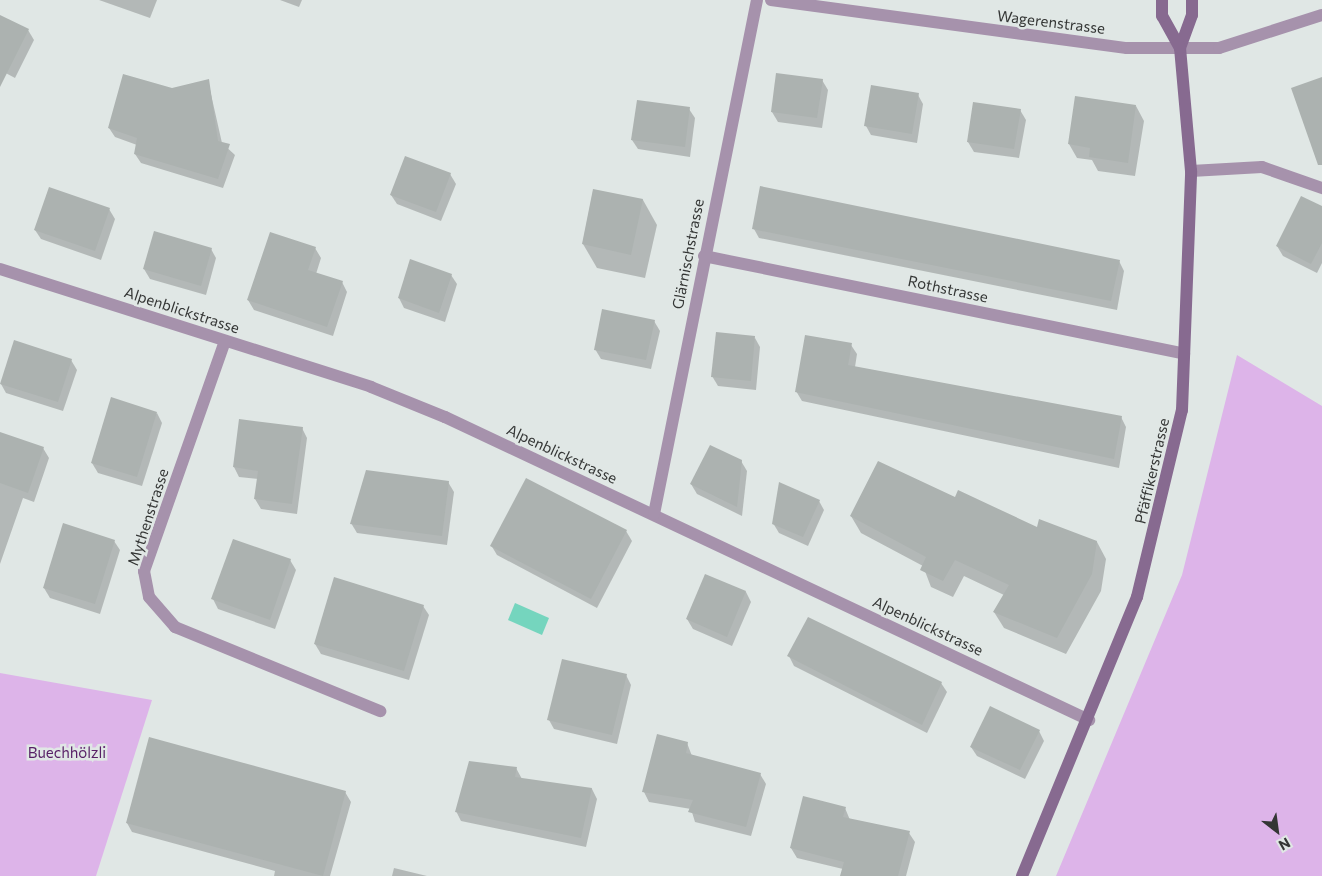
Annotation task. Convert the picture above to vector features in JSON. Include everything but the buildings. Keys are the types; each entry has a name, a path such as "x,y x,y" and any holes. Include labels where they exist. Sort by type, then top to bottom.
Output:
{"main road":[{"path":"1162,0 1162,16 1180,48"},
{"path":"1180,48 1192,15 1192,0"},
{"name":"Pfäffikerstrasse","path":"1022,876 1089,720 1137,597 1167,486 1182,410 1191,171 1180,48"}],"street":[{"name":"Glärnischstrasse","path":"654,514 756,0"},
{"name":"Wagerenstrasse","path":"771,0 1045,39 1180,48 1220,48 1322,16"},
{"path":"1191,171 1262,167 1322,188"},
{"name":"Rothstrasse","path":"704,256 1184,354"},
{"name":"Alpenblickstrasse","path":"0,269 371,387 654,514 1089,720"},
{"name":"Mythenstrasse","path":"224,341 144,571 149,597 175,627 380,711"}],"green space":[{"path":"1237,355 1322,406 1322,876 1056,876 1182,575"},
{"name":"Buechhölzli","path":"0,673 152,700 96,876 0,876"}],"shaded area":[{"path":"515,603 549,618 542,635 508,620"}]}
